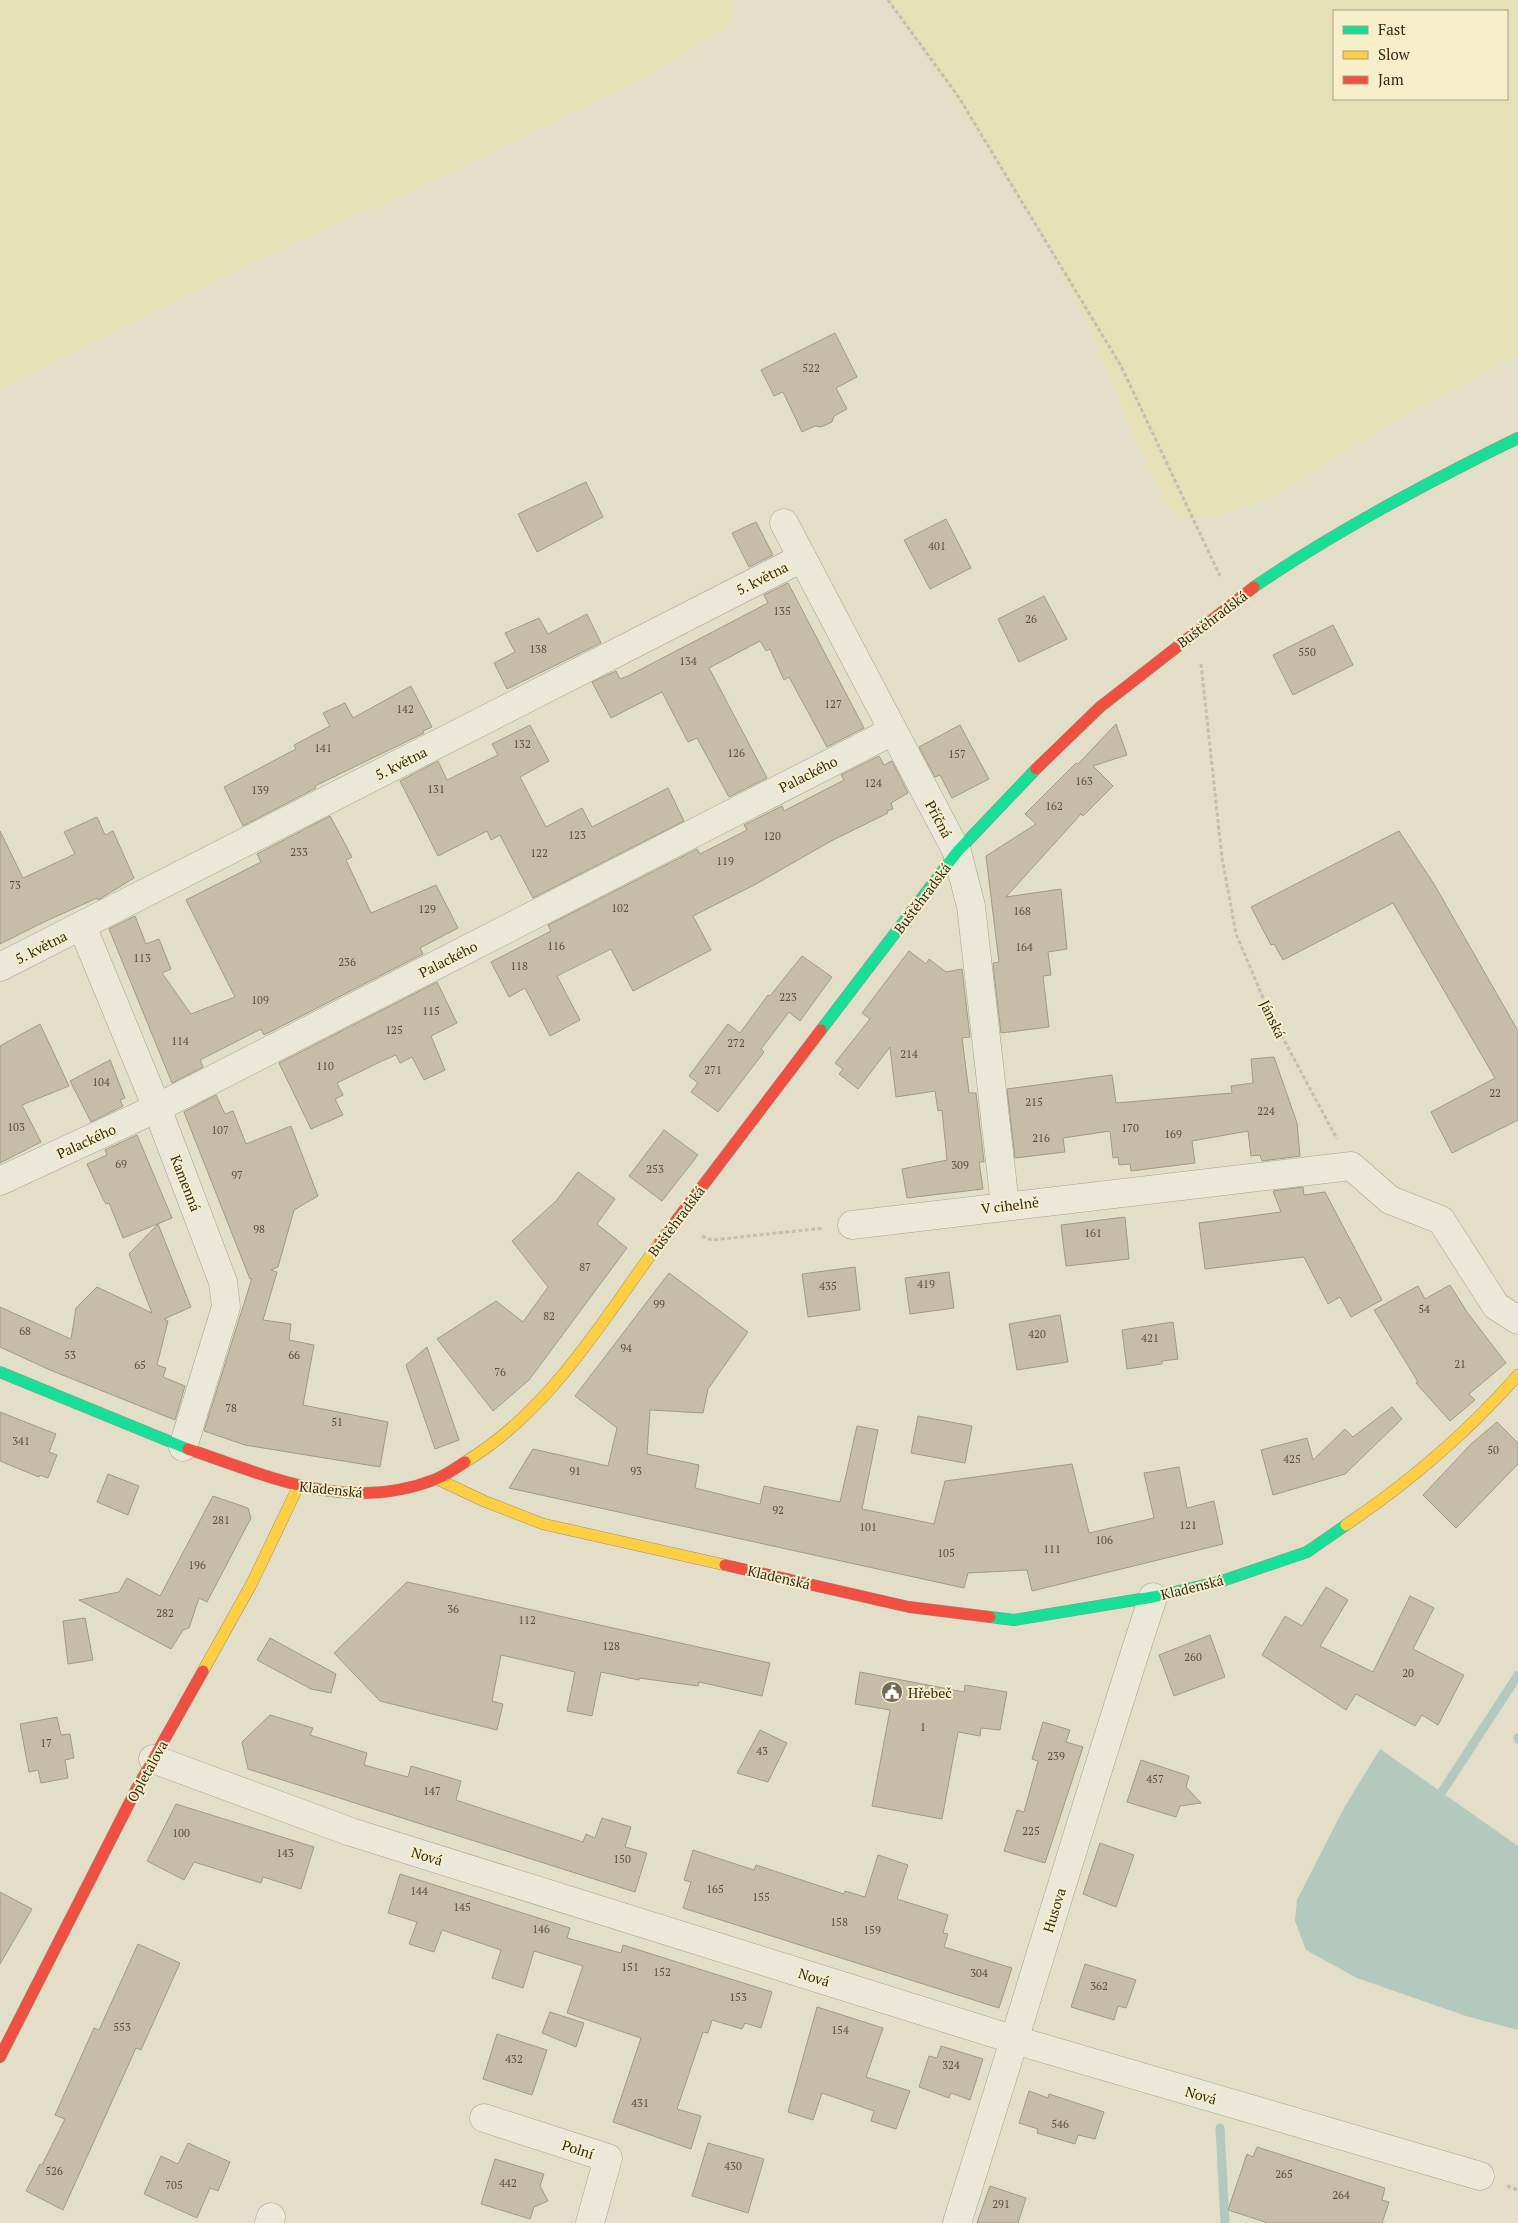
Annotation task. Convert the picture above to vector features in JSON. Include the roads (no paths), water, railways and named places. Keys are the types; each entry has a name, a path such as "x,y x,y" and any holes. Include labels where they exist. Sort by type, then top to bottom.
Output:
{"street":[{"name":"Buštěhradská","path":"437,1479 487,1449 536,1404 568,1368 674,1223 957,852 1040,765 1100,707 1232,602 1302,554 1465,464 1518,438"},
{"name":"Příčná","path":"784,522 957,852 971,906 1005,1205"},
{"name":"5. května","path":"0,967 802,558"},
{"name":"Palackého","path":"0,1182 157,1108 893,731"},
{"name":"Kamenná","path":"82,926 157,1108 223,1282 226,1307 183,1447"},
{"name":"V cihelně","path":"852,1225 1005,1205 1351,1166 1390,1200 1441,1220 1496,1306 1518,1320"},
{"name":"Kladenská","path":"0,1372 183,1447 298,1488 355,1494 397,1491 437,1479 484,1501 543,1524 909,1607 1014,1620 1153,1597 1222,1581 1308,1552 1389,1496 1492,1405 1518,1375"},
{"name":"Opletalova","path":"0,2057 154,1759 252,1583 298,1488"},
{"name":"Husova","path":"957,2223 1015,2040 1087,1799 1153,1597"},
{"name":"Nová","path":"154,1759 351,1832 1015,2040 1480,2176"},
{"name":"Polní","path":"484,2118 608,2158 590,2223"}],"waterway":[{"path":"1436,1801 1518,1675"},
{"path":"1220,2128 1225,2223"}],"place":[{"name":"Hřebeč","path":"892,1692"}]}
